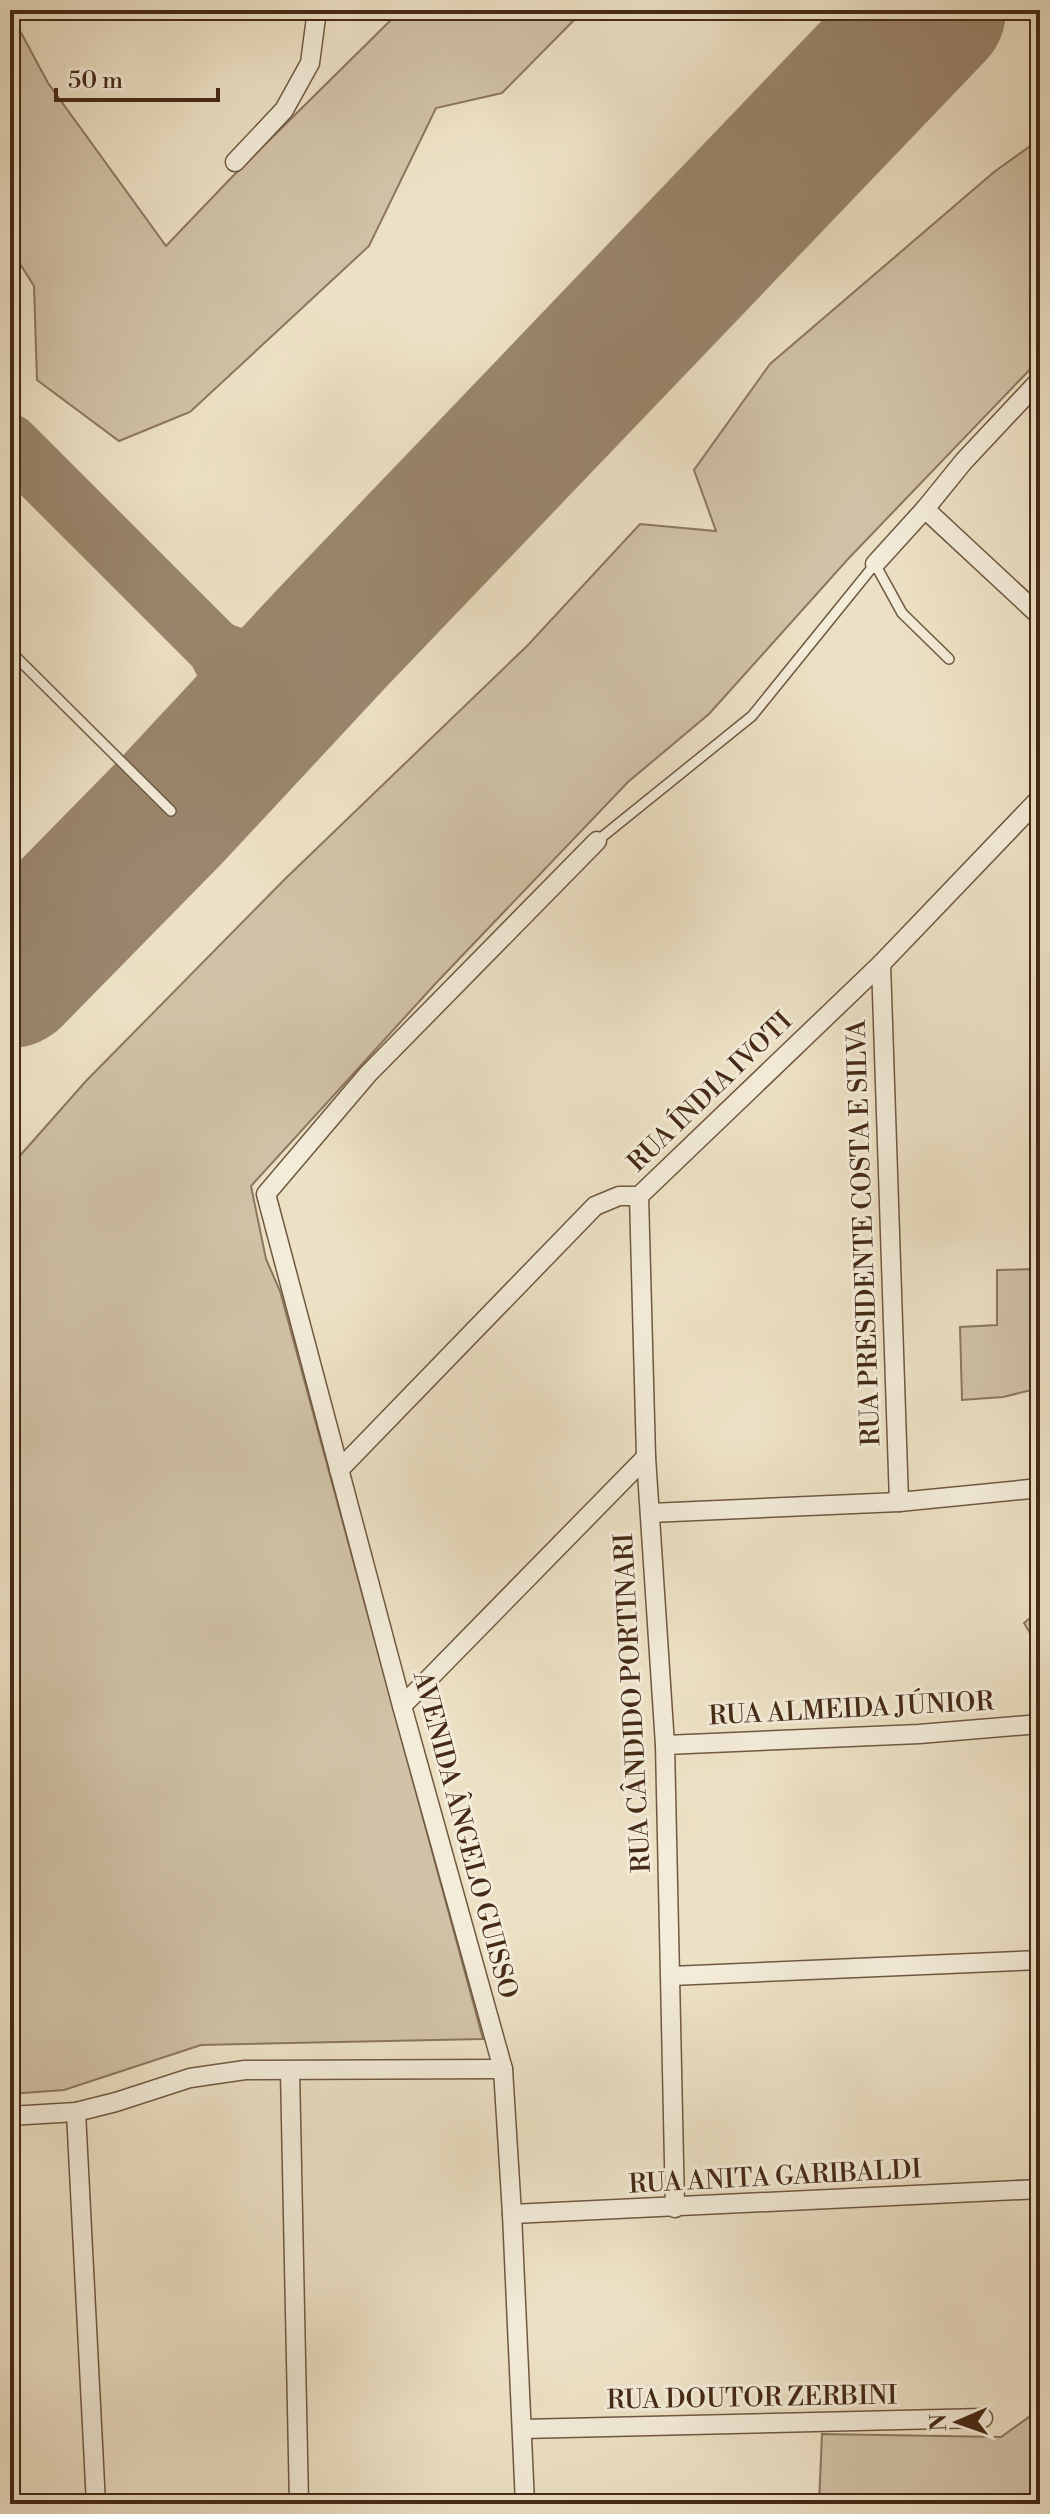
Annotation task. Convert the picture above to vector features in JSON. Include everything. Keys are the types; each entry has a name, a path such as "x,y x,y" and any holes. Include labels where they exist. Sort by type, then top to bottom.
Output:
{"street":[{"path":"235,162 284,110 310,63 317,10"},
{"path":"875,564 964,461 1040,380"},
{"path":"925,509 1040,616"},
{"name":"RUA ÍNDIA IVOTI","path":"339,1470 595,1206 619,1196 639,1196 881,964 1040,798"},
{"name":"AVENIDA ÂNGELO GUISSO","path":"525,2504 503,2069 402,1706 266,1194 368,1074 597,841"},
{"name":"RUA PRESIDENTE COSTA E SILVA","path":"881,964 899,1502"},
{"name":"RUA CÂNDIDO PORTINARI","path":"639,1196 646,1457 665,1745 675,2208"},
{"path":"402,1706 646,1457"},
{"path":"650,1513 899,1502 1040,1488"},
{"name":"RUA ALMEIDA JÚNIOR","path":"665,1745 919,1734 1040,1724"},
{"path":"671,1976 1040,1960"},
{"path":"10,2116 76,2112 190,2078 245,2070 503,2069"},
{"path":"290,2071 299,2504"},
{"path":"76,2112 96,2504"},
{"name":"RUA ANITA GARIBALDI","path":"512,2214 1040,2189"},
{"name":"RUA DOUTOR ZERBINI","path":"523,2429 983,2418"}],"lane":[{"path":"597,841 752,716 875,564 902,613 949,659"},
{"path":"10,651 171,811"}],"path":[{"path":"10,454 15,448"}],"shaded area":[{"path":"401,10 584,10 502,93 436,108 369,246 190,412 119,441 37,380 34,286 10,248 10,12 48,83 166,246"},
{"path":"1040,139 1040,359 848,559 709,714 628,782 437,982 251,1186 266,1259 280,1291 483,2039 201,2045 64,2090 10,2094 10,1167 86,1081 285,879 528,645 640,524 716,531 694,470 770,364 994,172"},
{"path":"1040,1269 1040,1388 1003,1397 962,1400 960,1327 997,1325 997,1270"},
{"path":"1040,1610 1040,1650 1024,1623"},
{"path":"1040,2409 1040,2504 819,2504 822,2434 1001,2437"}],"taxiway":[{"path":"10,443 216,649 229,678 233,705 229,732 218,761"},
{"path":"216,649 247,659 275,660 302,654 331,639"}],"runway":[{"path":"10,975 171,811 331,639 933,10"}]}
